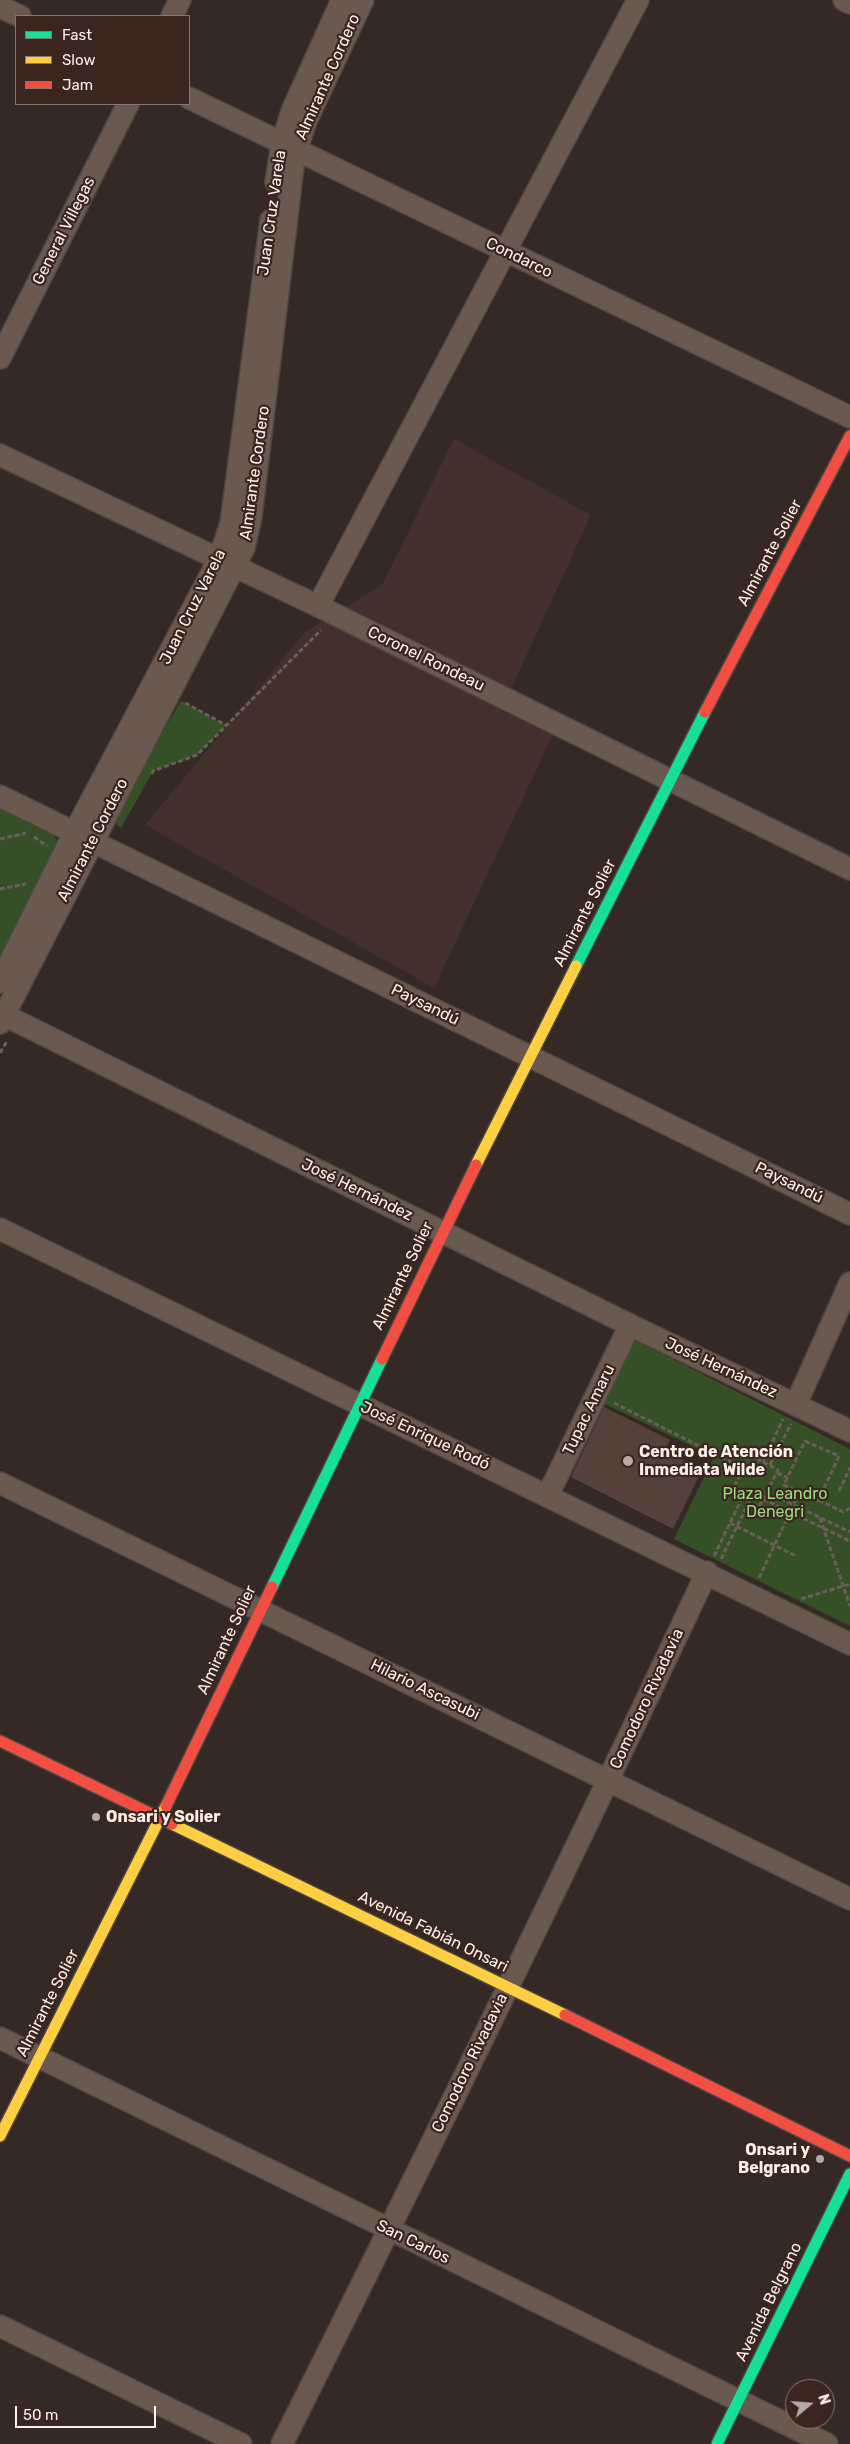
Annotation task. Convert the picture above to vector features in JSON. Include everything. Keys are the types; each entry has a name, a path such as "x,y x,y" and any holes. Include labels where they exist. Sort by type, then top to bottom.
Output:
{"street":[{"path":"172,15 180,0"},
{"name":"Juan Cruz Varela","path":"289,146 292,111 342,0"},
{"name":"Almirante Cordero","path":"1,1017 83,837 227,562 250,531 290,188 289,146 306,122 363,0"},
{"path":"325,609 638,0"},
{"path":"844,0 850,3"},
{"path":"0,7 18,15"},
{"name":"Condarco","path":"190,98 850,417"},
{"name":"General Villegas","path":"0,358 127,105"},
{"name":"Almirante Solier","path":"0,2136 160,1819 358,1405 530,1057 670,779 850,436"},
{"name":"Coronel Rondeau","path":"0,455 325,609 850,869"},
{"name":"Paysandú","path":"0,796 850,1214"},
{"path":"0,982 83,837"},
{"name":"José Hernández","path":"1,1017 850,1431"},
{"name":"José Enrique Rodó","path":"0,1229 850,1644"},
{"path":"796,1404 850,1283"},
{"name":"Tupac Amaru","path":"548,1495 630,1325"},
{"name":"Hilario Ascasubi","path":"0,1483 850,1899"},
{"name":"Comodoro Rivadavia","path":"282,2444 389,2230 710,1574"},
{"name":"Avenida Fabián Onsari","path":"0,1741 507,1986 850,2156"},
{"name":"San Carlos","path":"0,2038 827,2444"},
{"name":"Avenida Belgrano","path":"717,2444 850,2174"},
{"path":"0,2326 241,2444"}],"path":[{"name":"Almirante Cordero","path":"149,779 154,771 197,755 323,628 325,609"},
{"path":"181,701 226,725"},
{"path":"17,829 46,843 51,853"},
{"path":"0,839 26,833"},
{"path":"0,889 32,883 27,890"},
{"path":"597,1395 743,1468"},
{"path":"762,1462 796,1404"},
{"path":"770,1465 796,1404"},
{"path":"818,1500 839,1456 805,1441 784,1486 843,1512 850,1508"},
{"path":"750,1455 762,1462 778,1470 759,1507 731,1493 750,1455"},
{"path":"839,1491 850,1468"},
{"path":"777,1473 788,1478"},
{"path":"767,1492 850,1532"},
{"path":"751,1594 799,1493"},
{"path":"710,1574 742,1498"},
{"path":"763,1499 850,1541"},
{"path":"710,1574 749,1502"},
{"path":"820,1518 841,1585 850,1606"},
{"path":"730,1523 796,1556"},
{"path":"777,1607 841,1585 850,1584"}],"shaded area":[{"path":"454,439 591,515 501,711 555,730 434,988 145,825 305,632 382,585"}],"green space":[{"path":"181,701 226,725 197,755 153,771 121,828 115,823 113,816"},
{"path":"0,808 54,835 59,848 0,966"},
{"name":"Plaza Leandro Denegri","path":"633,1339 850,1449 850,1626 674,1539 714,1457 603,1403"}],"building":[{"name":"Centro de Atención Inmediata Wilde","path":"604,1407 670,1440 664,1451 702,1470 673,1529 571,1477"}],"traffic: fast":[{"path":"576,966 705,712"},
{"path":"272,1587 382,1359"},
{"path":"717,2444 850,2174"}],"traffic: slow":[{"path":"476,1165 576,966"},
{"path":"0,2136 166,1806"},
{"path":"172,1824 565,2015"}],"traffic: jam":[{"path":"705,712 850,436"},
{"path":"382,1359 476,1165"},
{"path":"166,1806 272,1587"},
{"path":"0,1741 172,1824"},
{"path":"565,2015 850,2156"}],"place":[{"name":"Centro de Atención Inmediata Wilde","path":"628,1461"},
{"name":"Onsari y Solier","path":"96,1817"},
{"name":"Onsari y Belgrano","path":"820,2159"}]}
